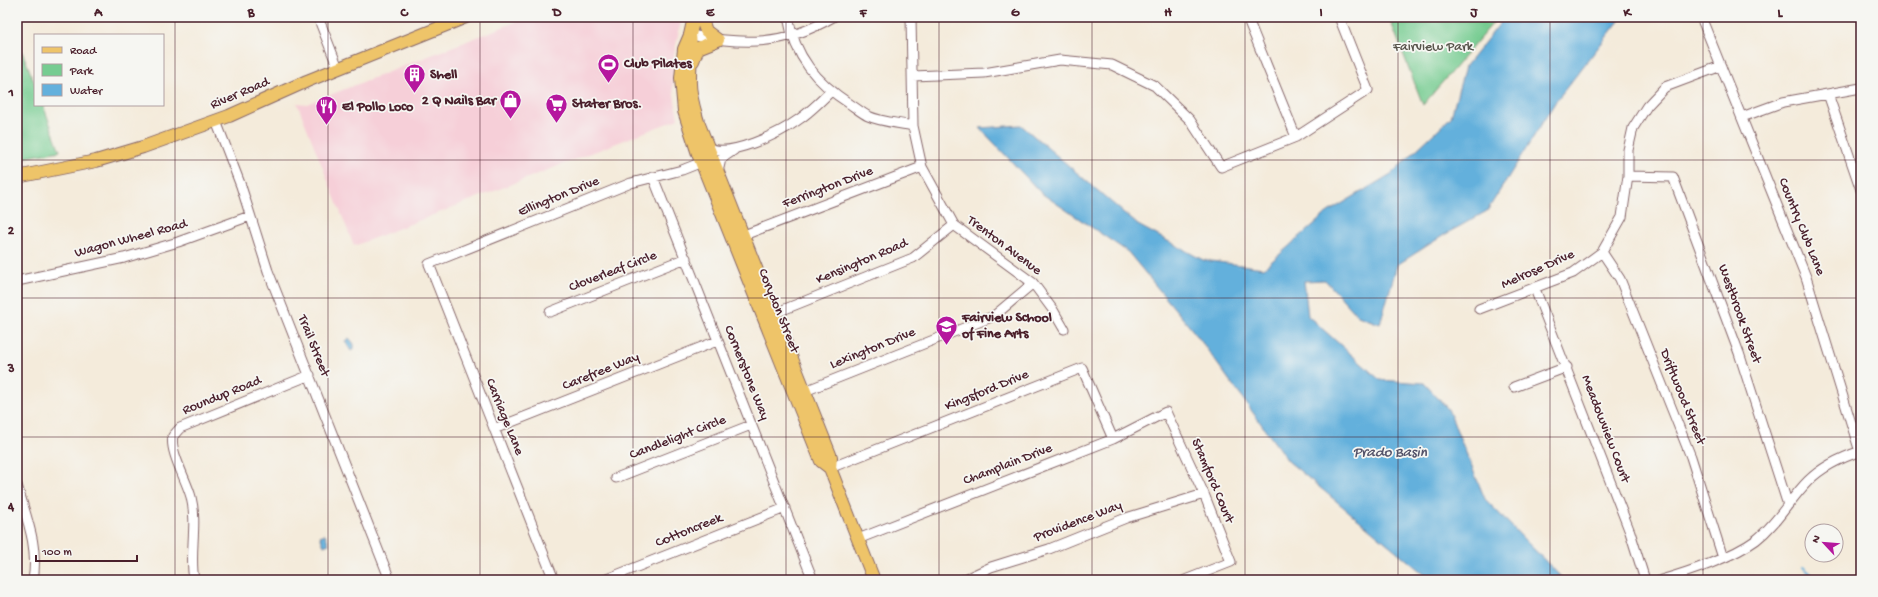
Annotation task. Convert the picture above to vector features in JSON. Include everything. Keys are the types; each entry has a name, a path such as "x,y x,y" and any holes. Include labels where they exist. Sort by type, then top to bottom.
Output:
{"main road":[{"name":"River Road","path":"17,177 96,161 143,147 216,121 254,106 338,68 466,17"},
{"name":"Corydon Street","path":"694,17 690,35 684,49 681,78 684,111 702,162 821,461 830,468"},
{"path":"701,17 706,31 718,40"},
{"name":"Corydon Street","path":"690,35 692,50 690,80 693,104 726,195 744,235 806,391 831,457 830,468 874,580"},
{"path":"690,80 698,48 718,40"}],"street":[{"path":"318,17 338,68"},
{"path":"788,17 791,36 804,61 815,77 831,92 869,116 913,126"},
{"path":"690,35 718,40 762,42 791,36 806,31 833,17"},
{"name":"Trenton Avenue","path":"911,17 913,126 922,167 954,225 1033,284 1053,310 1064,329"},
{"path":"1247,17 1296,137"},
{"path":"913,76 984,73 1060,60 1112,65 1155,86 1190,120 1222,167 1296,137 1368,90 1339,17"},
{"name":"Country Club Lane","path":"1702,17 1806,277 1860,451"},
{"name":"Melrose Drive","path":"1479,309 1535,289 1573,273 1602,252 1622,217 1628,176 1628,150 1633,128 1647,106 1665,87 1721,66"},
{"path":"1742,117 1783,102 1861,88"},
{"path":"718,172 721,159 735,149 780,130 796,121 831,92"},
{"path":"1828,94 1861,190"},
{"name":"Trail Street","path":"216,121 268,271 390,580"},
{"path":"702,162 708,153 708,147 718,150 735,149"},
{"name":"Ellington Drive","path":"429,264 631,183 682,170 702,162"},
{"name":"Corydon Street","path":"702,162 711,168 721,192 726,195"},
{"name":"Ferrington Drive","path":"744,235 922,167"},
{"name":"Westbrook Street","path":"1628,176 1673,177 1739,353 1788,505"},
{"name":"Cornerstone Way","path":"653,177 813,580"},
{"name":"Wagon Wheel Road","path":"17,281 124,258 178,242 250,216"},
{"name":"Kensington Road","path":"775,313 913,258 954,225"},
{"name":"Driftwood Street","path":"1602,252 1620,279 1691,457 1723,558"},
{"name":"Cloverleaf Circle","path":"550,312 686,258"},
{"name":"Carriage Lane","path":"429,264 554,580"},
{"name":"Lexington Drive","path":"806,391 994,316 1033,284"},
{"name":"Meadowview Court","path":"1535,289 1567,367 1630,532 1645,580"},
{"name":"Carefree Way","path":"494,429 717,341"},
{"path":"1514,387 1567,367"},
{"name":"Kingsford Drive","path":"830,468 1082,368 1113,439"},
{"name":"Roundup Road","path":"194,580 192,549 194,509 187,483 173,446 173,436 180,428 310,375"},
{"name":"Champlain Drive","path":"858,539 1113,439 1166,412"},
{"name":"Stamford Court","path":"1166,412 1204,494 1231,562 1185,580"},
{"name":"Candlelight Circle","path":"616,478 751,425"},
{"path":"1661,580 1723,558 1756,540 1774,522 1808,480 1820,471 1847,456 1860,451"},
{"path":"17,485 20,509 32,531 35,550 33,580"},
{"name":"Providence Way","path":"963,580 991,566 1048,549 1126,518 1204,494"},
{"name":"Cottoncreek","path":"604,580 784,508"}],"shaded area":[{"path":"528,17 682,17 674,54 673,73 673,88 678,119 354,246 297,103 307,104"}],"green space":[{"name":"Fairview Park","path":"1389,17 1498,17 1423,105"},
{"path":"17,39 34,82 34,106 43,106 60,151 17,159"}],"water":[{"name":"Prado Basin","path":"1505,17 1618,17 1619,21 1556,101 1487,211 1444,235 1397,265 1380,324 1358,316 1325,280 1304,281 1308,316 1380,380 1424,383 1448,409 1485,499 1564,580 1431,580 1288,461 1198,337 1128,252 1041,193 980,128 1021,125 1138,225 1203,260 1264,268 1328,212 1391,174 1451,117 1465,67"},
{"path":"349,338 354,344 354,349 351,351 345,341"},
{"path":"325,534 329,544 324,546 320,536"}],"waterway":[{"path":"1803,567 1818,580"}],"place":[{"name":"Club Pilates","path":"608,84"},
{"name":"Shell","path":"415,94"},
{"name":"2 Q Nails Bar","path":"511,120"},
{"name":"Stater Bros.","path":"557,124"},
{"name":"El Pollo Loco","path":"327,126"},
{"name":"Fairview School of Fine Arts","path":"946,346"}]}
